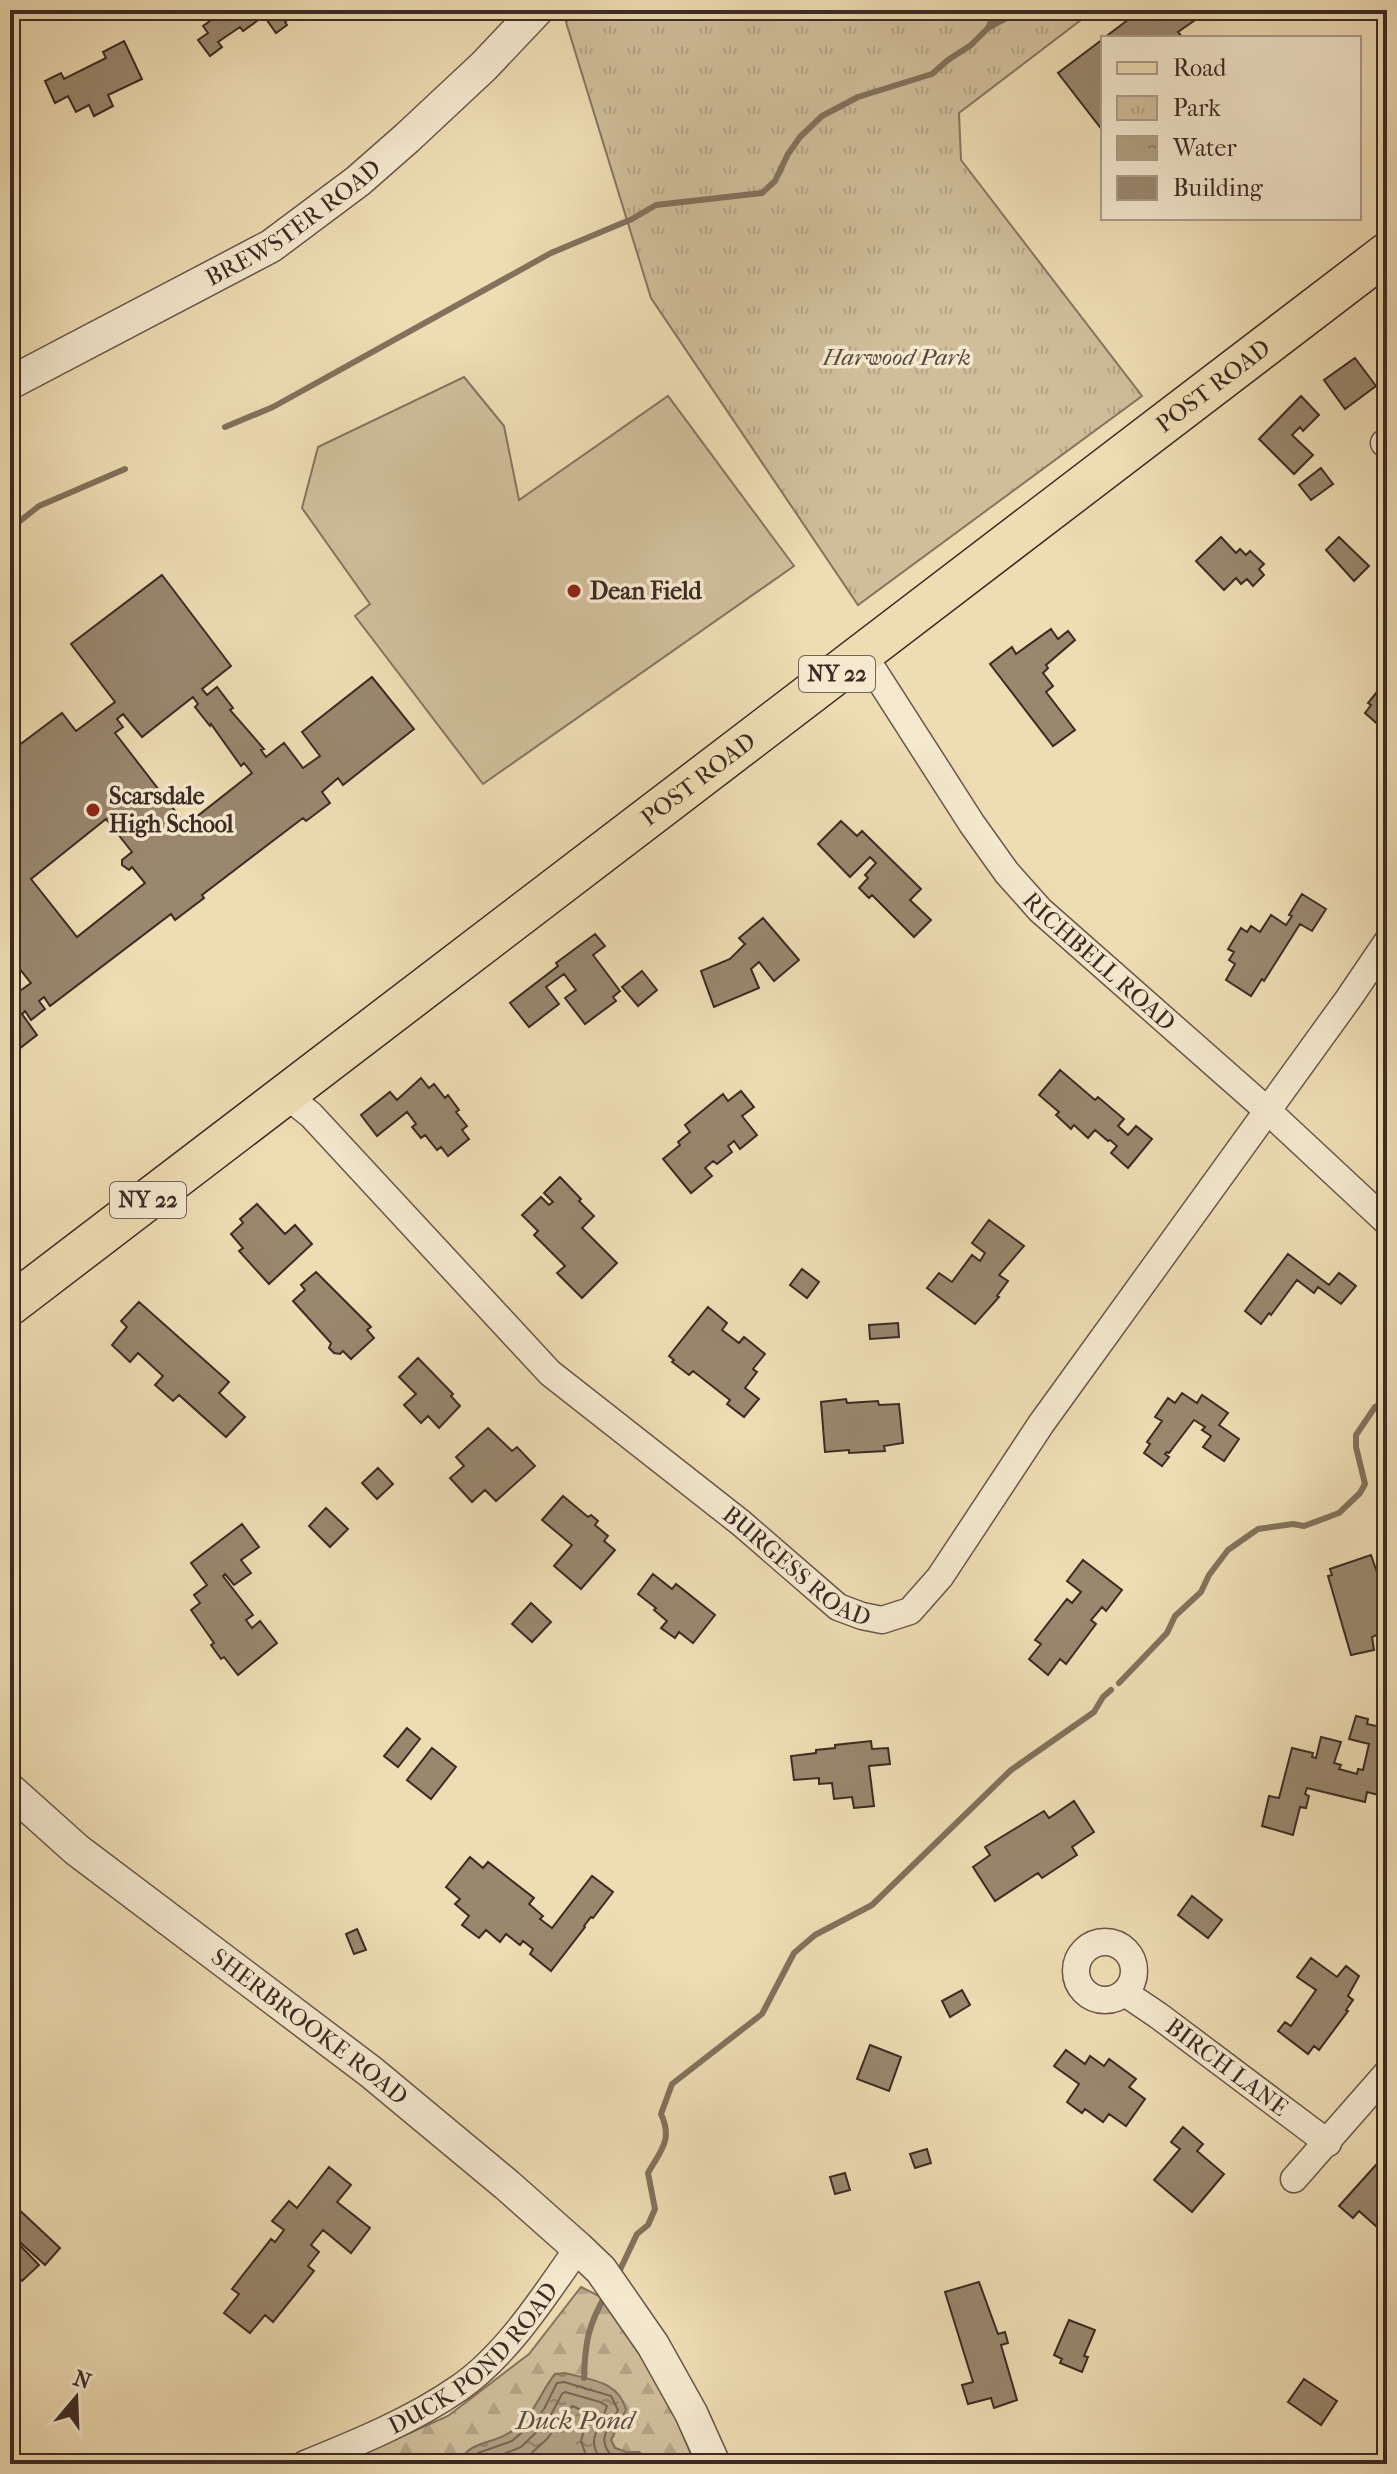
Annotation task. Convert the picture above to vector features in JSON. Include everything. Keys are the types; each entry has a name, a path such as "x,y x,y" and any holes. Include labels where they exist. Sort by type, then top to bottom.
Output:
{"main road":[{"name":"POST ROAD","path":"10,1305 1387,253"}],"street":[{"name":"BREWSTER ROAD","path":"10,383 271,246 303,224 407,138 484,66 537,10"},
{"name":"RICHBELL ROAD","path":"863,654 1007,873 1040,910 1268,1111 1387,1222"},
{"name":"BURGESS ROAD","path":"286,1095 311,1115 550,1373 741,1523 838,1607 882,1620 910,1611 940,1577 1047,1416 1387,942"},
{"name":"SHERBROOKE ROAD","path":"10,1790 77,1850 371,2072 578,2248 610,2282 653,2345 691,2413 714,2464"},
{"name":"BIRCH LANE","path":"1125,1993 1328,2143"},
{"path":"1294,2179 1387,2073"},
{"name":"DUCK POND ROAD","path":"305,2464 401,2422 460,2387 526,2323 578,2248"}],"green space":[{"name":"Harwood Park","path":"578,10 1094,10 959,113 961,160 1142,396 858,605 651,298 566,22"},
{"name":"Dean Field","path":"464,377 504,426 519,500 668,396 794,566 483,784 355,616 370,604 302,508 318,447"},
{"path":"581,2287 599,2296 665,2391 695,2464 652,2464 639,2452 615,2448 611,2440 623,2419 586,2382 577,2377 555,2374 530,2414 517,2427 476,2446 457,2464 340,2464 448,2416 529,2354"}],"water":[{"name":"Duck Pond","path":"565,2373 603,2383 617,2393 626,2410 611,2440 615,2448 639,2452 652,2464 457,2464 469,2450 518,2427 555,2374"}],"building":[{"path":"225,10 291,10 294,15 276,33 264,16 243,31 240,27 218,42 222,47 210,56 198,40 208,33 203,26"},
{"path":"1141,10 1192,10 1198,18 1178,32 1181,36 1107,36"},
{"path":"124,41 142,79 108,95 113,106 94,116 89,105 76,112 68,96 55,103 45,81 61,73 64,79 106,58 103,52"},
{"path":"1101,41 1101,128 1058,73"},
{"path":"1355,358 1376,386 1345,409 1324,380"},
{"path":"1301,396 1319,415 1303,431 1300,427 1292,435 1313,455 1294,474 1259,439"},
{"path":"1321,468 1333,484 1311,500 1299,485"},
{"path":"1221,537 1236,553 1240,549 1246,555 1250,551 1264,564 1259,569 1264,575 1253,586 1247,579 1241,584 1236,578 1224,590 1196,561"},
{"path":"1339,537 1369,566 1354,581 1326,550"},
{"name":"Scarsdale High School","path":"162,575 231,666 202,689 207,695 217,687 233,708 230,710 264,749 261,750 266,757 284,743 303,768 320,756 302,732 372,677 414,729 343,785 338,778 322,792 330,803 306,821 303,818 202,895 204,898 175,920 171,914 50,1006 44,997 39,1001 45,1009 31,1020 25,1011 22,1014 37,1035 15,1052 10,1046 10,998 31,983 10,957 10,752 62,713 76,731 115,702 71,644","holes":["193,697 198,704 195,707 241,766 244,763 252,773 186,825 115,733 123,727 117,719 123,714 142,737","106,819 132,852 122,860 122,865 129,870 132,867 145,883 77,937 31,879"]},
{"path":"1051,629 1058,639 1068,631 1075,640 1046,665 1048,668 1043,673 1053,686 1046,692 1075,730 1053,746 990,664 1012,647 1016,654"},
{"path":"1381,687 1385,690 1387,687 1387,723 1381,727 1365,713 1371,705 1368,703"},
{"path":"841,821 857,836 862,831 921,889 910,900 931,920 914,937 872,895 869,898 859,888 876,863 870,857 850,877 818,844"},
{"path":"1302,894 1326,909 1312,931 1300,924 1251,996 1226,980 1235,964 1229,960 1234,952 1228,949 1241,928 1247,932 1251,926 1260,932 1271,915 1286,925"},
{"path":"763,918 799,960 774,981 759,962 751,969 759,988 714,1007 701,971 730,959 745,944 739,938"},
{"path":"595,934 605,946 593,955 620,991 613,997 616,1001 585,1024 565,998 576,990 564,974 546,987 559,1004 529,1027 510,1003"},
{"path":"642,971 657,990 638,1006 622,987"},
{"path":"1060,1070 1095,1100 1098,1097 1124,1119 1118,1126 1128,1135 1136,1126 1152,1139 1128,1168 1111,1153 1117,1146 1110,1140 1095,1130 1088,1138 1074,1125 1071,1129 1056,1115 1059,1112 1039,1095"},
{"path":"421,1078 429,1088 434,1084 445,1098 448,1095 467,1126 462,1130 469,1139 448,1156 441,1147 437,1150 425,1135 421,1138 412,1127 416,1124 407,1112 377,1136 361,1115 390,1092 397,1100"},
{"path":"741,1091 754,1107 742,1116 757,1135 740,1149 734,1141 728,1146 732,1152 717,1164 713,1161 705,1168 712,1176 691,1193 663,1159 690,1132 685,1125 723,1094 728,1101"},
{"path":"560,1177 594,1216 582,1228 617,1263 582,1298 557,1273 565,1266 534,1235 538,1231 522,1215 541,1197 549,1205 553,1202 544,1193"},
{"path":"257,1204 285,1234 295,1225 312,1244 269,1284 239,1251 243,1248 231,1234 243,1223 240,1219"},
{"path":"989,1220 1024,1246 999,1275 1008,1281 999,1297 975,1324 927,1288 939,1273 952,1282 972,1255 980,1261 985,1253 972,1243"},
{"path":"1288,1254 1329,1285 1339,1273 1356,1286 1341,1304 1318,1287 1314,1293 1297,1280 1261,1324 1245,1311"},
{"path":"802,1269 819,1282 807,1298 790,1285"},
{"path":"316,1272 371,1327 367,1330 374,1338 351,1359 343,1351 334,1353 329,1348 331,1343 293,1301 305,1290 301,1285"},
{"path":"139,1302 229,1382 219,1393 245,1417 226,1437 179,1395 173,1401 155,1385 163,1376 138,1353 130,1362 112,1345 127,1327 121,1321"},
{"path":"708,1307 727,1323 722,1330 739,1343 744,1337 765,1354 753,1369 757,1372 745,1388 759,1399 744,1417 727,1404 730,1400 693,1371 689,1375 669,1356"},
{"path":"898,1323 899,1337 870,1339 869,1325"},
{"path":"418,1358 453,1394 451,1396 460,1406 439,1428 428,1416 421,1423 404,1405 416,1394 399,1377"},
{"path":"1182,1393 1197,1403 1202,1395 1228,1413 1219,1425 1239,1439 1224,1461 1203,1447 1211,1436 1202,1430 1205,1427 1194,1420 1165,1454 1169,1457 1162,1466 1144,1453 1150,1444 1147,1442 1162,1421 1155,1417 1168,1398 1175,1403"},
{"path":"846,1399 847,1403 878,1401 879,1405 899,1404 903,1443 884,1446 885,1451 825,1452 821,1402"},
{"path":"488,1428 512,1451 517,1447 535,1466 496,1501 485,1490 472,1502 450,1478 464,1466 456,1457"},
{"path":"378,1468 393,1484 377,1499 362,1483"},
{"path":"563,1496 588,1517 591,1515 598,1521 595,1525 608,1536 604,1541 615,1550 581,1589 554,1566 572,1545 542,1520"},
{"path":"326,1508 348,1529 330,1547 309,1526"},
{"path":"242,1524 259,1547 241,1560 251,1573 234,1585 225,1574 223,1576 253,1615 246,1620 252,1628 260,1621 277,1643 238,1675 224,1657 221,1659 191,1610 200,1603 194,1595 207,1585 191,1563"},
{"path":"1371,1555 1387,1601 1387,1630 1372,1637 1374,1650 1351,1655 1328,1576 1332,1575 1330,1569"},
{"path":"1083,1560 1122,1590 1106,1611 1102,1607 1091,1620 1096,1624 1066,1664 1060,1659 1048,1675 1029,1659 1041,1644 1035,1640 1067,1599 1072,1603 1081,1592 1067,1581"},
{"path":"653,1574 672,1589 676,1584 715,1615 693,1643 679,1632 675,1638 661,1628 667,1621 638,1594"},
{"path":"531,1603 551,1622 532,1642 512,1624"},
{"path":"1356,1716 1368,1719 1367,1724 1385,1728 1387,1722 1386,1797 1367,1792 1365,1802 1307,1788 1306,1808 1300,1807 1293,1835 1262,1826 1269,1796 1279,1798 1292,1748 1313,1753 1312,1757 1316,1758 1321,1737 1341,1742 1334,1763 1341,1765 1339,1769 1357,1774 1358,1769 1363,1770 1369,1744 1349,1739"},
{"path":"407,1728 420,1739 398,1767 384,1756"},
{"path":"871,1741 872,1749 888,1748 890,1764 869,1766 874,1806 854,1808 852,1797 834,1799 832,1783 819,1784 819,1778 794,1780 791,1756 816,1753 816,1750 835,1748 835,1745"},
{"path":"432,1748 456,1767 431,1799 407,1780"},
{"path":"1074,1801 1094,1832 1072,1847 1077,1855 1042,1878 1038,1873 995,1901 973,1867 990,1855 985,1847 1044,1811 1049,1818"},
{"path":"470,1857 483,1868 488,1862 534,1898 529,1904 543,1916 540,1919 552,1928 592,1876 613,1892 551,1971 530,1954 533,1949 523,1941 520,1945 506,1934 500,1942 486,1930 479,1938 462,1925 469,1916 455,1904 460,1899 446,1887"},
{"path":"1192,1896 1222,1920 1208,1938 1178,1915"},
{"path":"357,1929 366,1950 354,1954 346,1934"},
{"path":"1311,1958 1337,1977 1346,1966 1359,1976 1348,1996 1353,2000 1348,2011 1319,2050 1314,2046 1308,2054 1278,2031 1285,2022 1291,2026 1316,1990 1297,1977"},
{"path":"962,1990 970,2005 950,2017 942,2001"},
{"path":"870,2045 901,2057 889,2091 857,2079"},
{"path":"1066,2050 1085,2064 1090,2056 1104,2066 1109,2059 1136,2079 1129,2087 1145,2099 1126,2126 1109,2114 1103,2122 1085,2109 1082,2113 1067,2102 1079,2084 1054,2066"},
{"path":"1183,2127 1203,2144 1197,2151 1224,2174 1192,2212 1154,2180 1180,2149 1171,2142"},
{"path":"927,2149 931,2163 915,2168 910,2154"},
{"path":"1383,2157 1387,2160 1387,2236 1359,2211 1353,2218 1339,2206"},
{"path":"329,2167 351,2185 337,2202 370,2228 351,2253 323,2230 311,2245 319,2252 308,2266 314,2271 273,2322 265,2315 250,2333 224,2313 239,2294 232,2289 271,2239 275,2242 284,2230 272,2221 289,2201 297,2208"},
{"path":"845,2173 850,2190 835,2194 830,2177"},
{"path":"13,2204 60,2248 45,2265 10,2233 10,2207"},
{"path":"10,2235 39,2265 22,2281 10,2270"},
{"path":"979,2282 998,2334 1005,2332 1008,2343 1001,2345 1017,2400 994,2408 991,2398 968,2404 962,2385 973,2382 945,2292"},
{"path":"1069,2320 1095,2330 1084,2356 1088,2357 1082,2372 1060,2363 1062,2359 1054,2355"},
{"path":"1304,2379 1337,2401 1321,2425 1288,2402"}],"waterway":[{"path":"988,28 997,10"},
{"path":"225,427 273,407 551,253 632,219 656,205 762,193 775,181 800,137 822,116 858,97 932,74 988,28 1021,10"},
{"path":"10,529 39,506 125,469"},
{"path":"1119,1683 1167,1633 1175,1616 1201,1592 1209,1575 1228,1550 1258,1529 1293,1524 1304,1526 1339,1513 1360,1493 1365,1484 1356,1435 1375,1407 1387,1401"},
{"path":"618,2274 637,2234 648,2225 655,2209 648,2173 666,2138 661,2114 672,2084 762,2014 794,1953 815,1935 872,1905 1011,1770 1094,1712 1111,1690"},
{"path":"584,2378 589,2334 606,2294"}],"place":[{"name":"Dean Field","path":"574,591"},
{"name":"Scarsdale High School","path":"93,810"}]}
